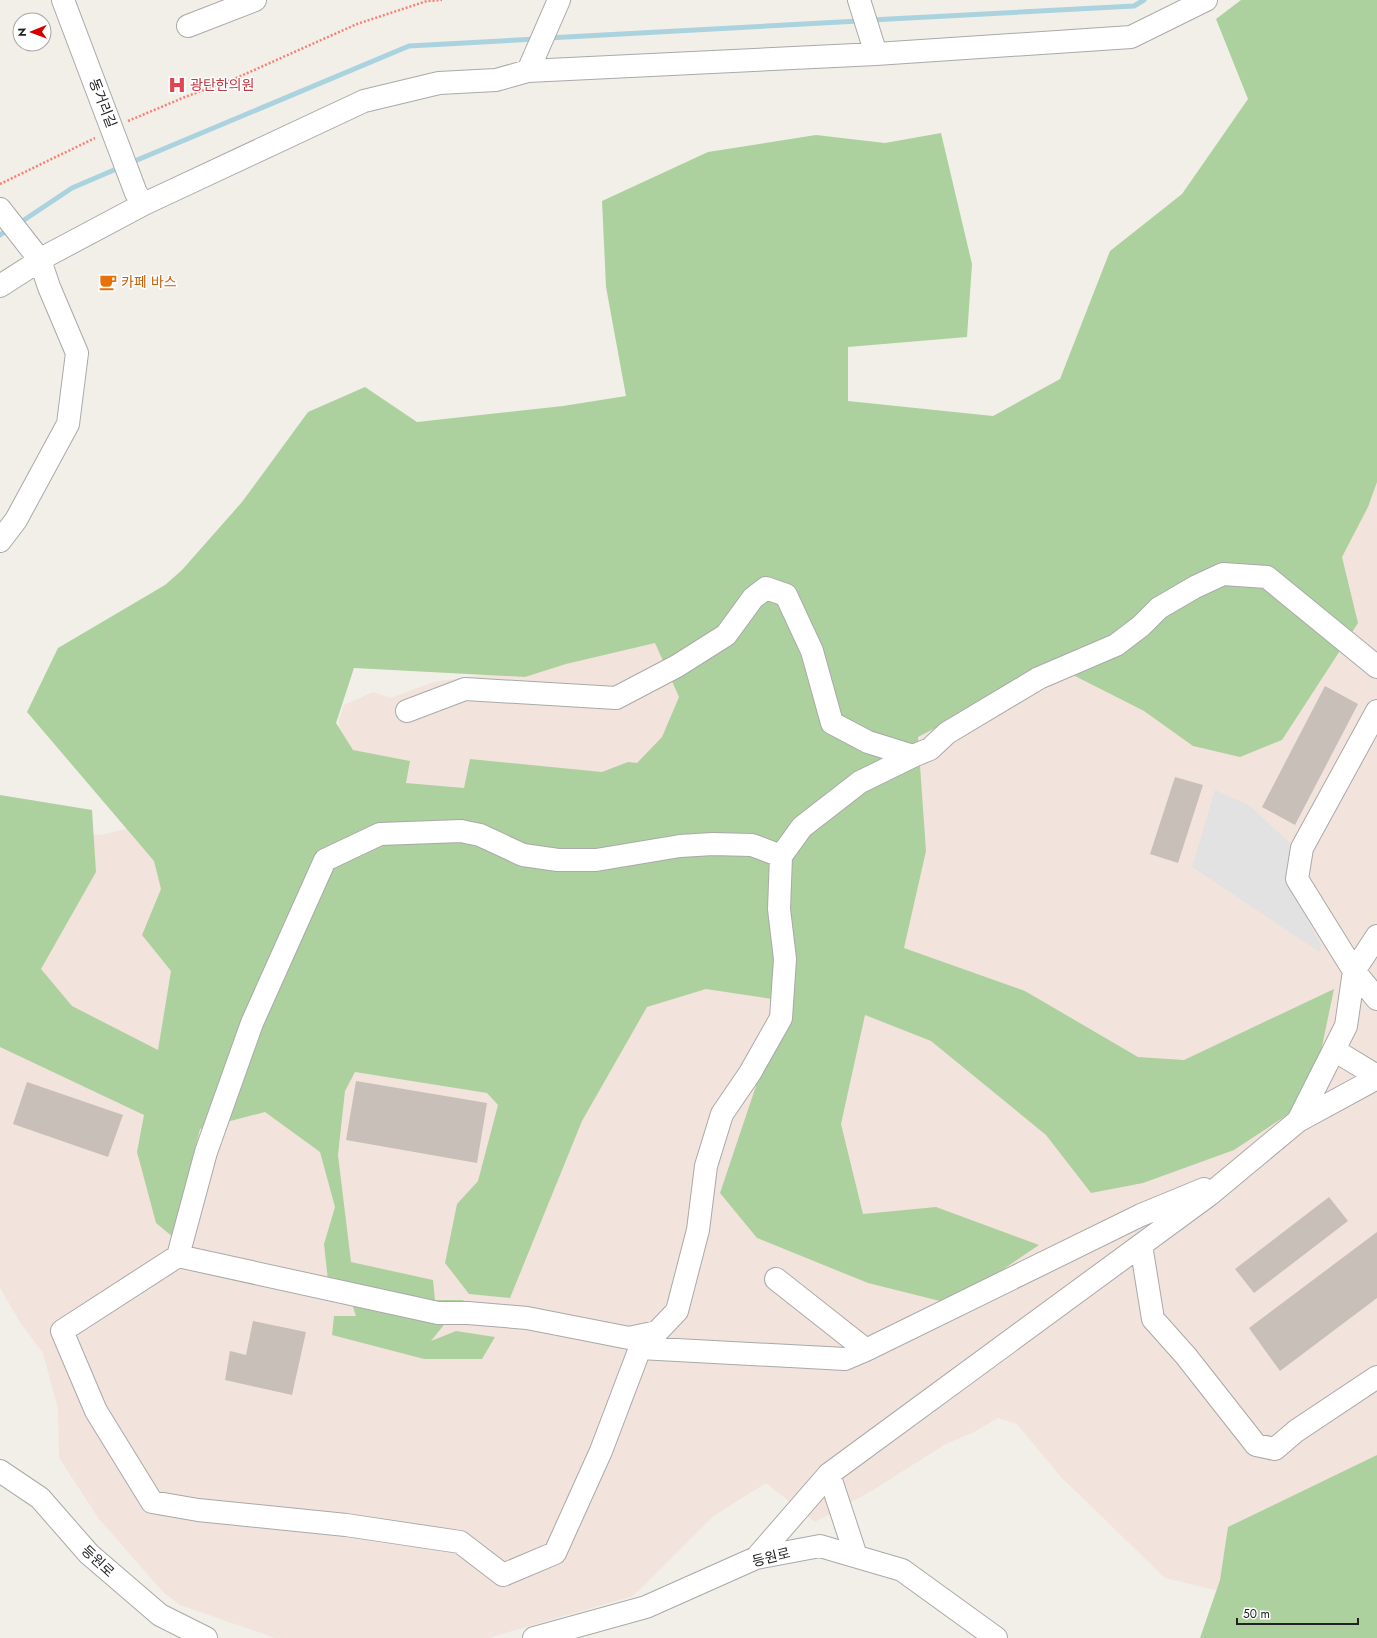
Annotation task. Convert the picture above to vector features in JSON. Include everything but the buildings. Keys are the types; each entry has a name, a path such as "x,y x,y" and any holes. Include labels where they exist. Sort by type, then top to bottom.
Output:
{"street":[{"name":"동거리길","path":"63,0 140,199"},
{"path":"188,26 255,0"},
{"path":"528,71 559,0"},
{"path":"859,0 876,54"},
{"path":"0,286 35,254 140,199 364,101 439,83 496,80 528,71 876,54 1131,37 1206,0"},
{"path":"0,208 35,254 77,353 68,424 16,520 0,541"},
{"path":"781,856 752,845 712,844 680,846 596,860 558,860 522,855 480,836 461,831 380,834 325,860 252,1023 206,1152 178,1256 62,1331 96,1411 152,1502 198,1510 346,1525 460,1542 503,1575 555,1553 601,1451 642,1341 657,1332 677,1310 698,1230 706,1166 722,1114 750,1073 781,1018 784,959 779,909 781,856 802,827 854,787 913,756 930,749 946,733 1039,678 1116,645 1141,626 1159,608 1195,587 1223,574 1267,577 1377,667"},
{"path":"407,711 465,689 616,698 677,666 726,635 753,598 766,588 786,595 812,650 832,723 868,742 913,756"},
{"path":"1377,711 1302,848 1297,879 1354,971 1377,999"},
{"path":"1298,1121 1347,1023 1354,971 1377,936"},
{"path":"1347,1023 1377,1004"},
{"path":"756,1558 829,1474 1141,1245 1230,1178 1298,1121 1374,1084 1334,1050"},
{"path":"178,1256 438,1313 468,1313 527,1318 642,1341 845,1359 1140,1215 1230,1178"},
{"path":"1141,1245 1153,1319 1186,1356 1256,1445 1275,1449 1296,1431 1377,1377"},
{"path":"776,1279 866,1350"},
{"name":"등원로","path":"0,1471 40,1498 89,1554 160,1616 206,1638"},
{"path":"829,1474 856,1556"},
{"name":"등원로","path":"534,1638 646,1607 756,1558 820,1546 902,1570 996,1638"}],"path":[{"path":"0,184 113,129 185,97 234,79 357,24 427,1 442,0"}],"shaded area":[{"path":"1377,412 1377,1526 1276,1605 1165,1578 1060,1476 1017,1424 998,1418 974,1432 946,1444 873,1490 815,1522 766,1483 712,1517 633,1596 488,1638 275,1638 180,1605 163,1592 99,1519 59,1458 58,1409 43,1353 21,1324 0,1288 0,845 70,832 100,835 170,819 340,759 339,719 344,705 373,692 391,698 433,682 525,669"},
{"path":"1215,790 1249,805 1292,845 1286,879 1321,945 1319,952 1192,867"}],"green space":[{"path":"1241,0 1377,0 1377,482 1368,507 1342,557 1358,623 1282,740 1240,757 1193,746 1144,711 1071,674 1003,693 918,737 926,851 904,948 1025,991 1138,1057 1184,1060 1334,989 1320,1056 1293,1111 1234,1150 1143,1183 1091,1193 1046,1135 931,1041 865,1015 841,1124 863,1214 936,1207 1039,1245 952,1304 868,1283 757,1238 720,1193 761,1071 772,999 706,989 647,1007 582,1121 510,1298 469,1294 445,1263 457,1204 478,1181 498,1105 487,1093 355,1072 345,1091 338,1155 351,1262 433,1280 435,1300 464,1300 431,1341 456,1331 495,1337 482,1359 424,1359 332,1335 334,1316 356,1316 350,1298 328,1281 324,1244 335,1207 320,1152 265,1112 200,1129 173,1237 156,1223 137,1152 144,1115 0,1047 0,795 92,810 96,872 41,969 72,1006 158,1050 171,971 142,935 161,889 154,861 27,712 58,648 165,585 182,570 242,502 308,412 365,387 417,422 563,406 626,396 606,287 602,201 708,152 816,135 885,143 941,133 972,264 967,337 848,347 848,401 993,416 1060,379 1110,251 1182,194 1248,99 1216,19","holes":["655,643 679,697 662,737 637,763 628,762 602,772 470,759 464,788 406,783 410,761 353,750 336,723 354,668 525,677 566,664"]},
{"path":"1377,1455 1377,1638 1200,1638 1220,1580 1228,1527"}],"waterway":[{"path":"871,20 1134,6 1144,0"},
{"path":"548,38 859,21"},
{"path":"130,163 409,46 536,39"},
{"path":"18,224 72,188 121,167"},
{"path":"0,235 9,229"}],"place":[{"name":"광탄한의원","path":"177,85"},
{"name":"카페 바스","path":"108,282"}]}
